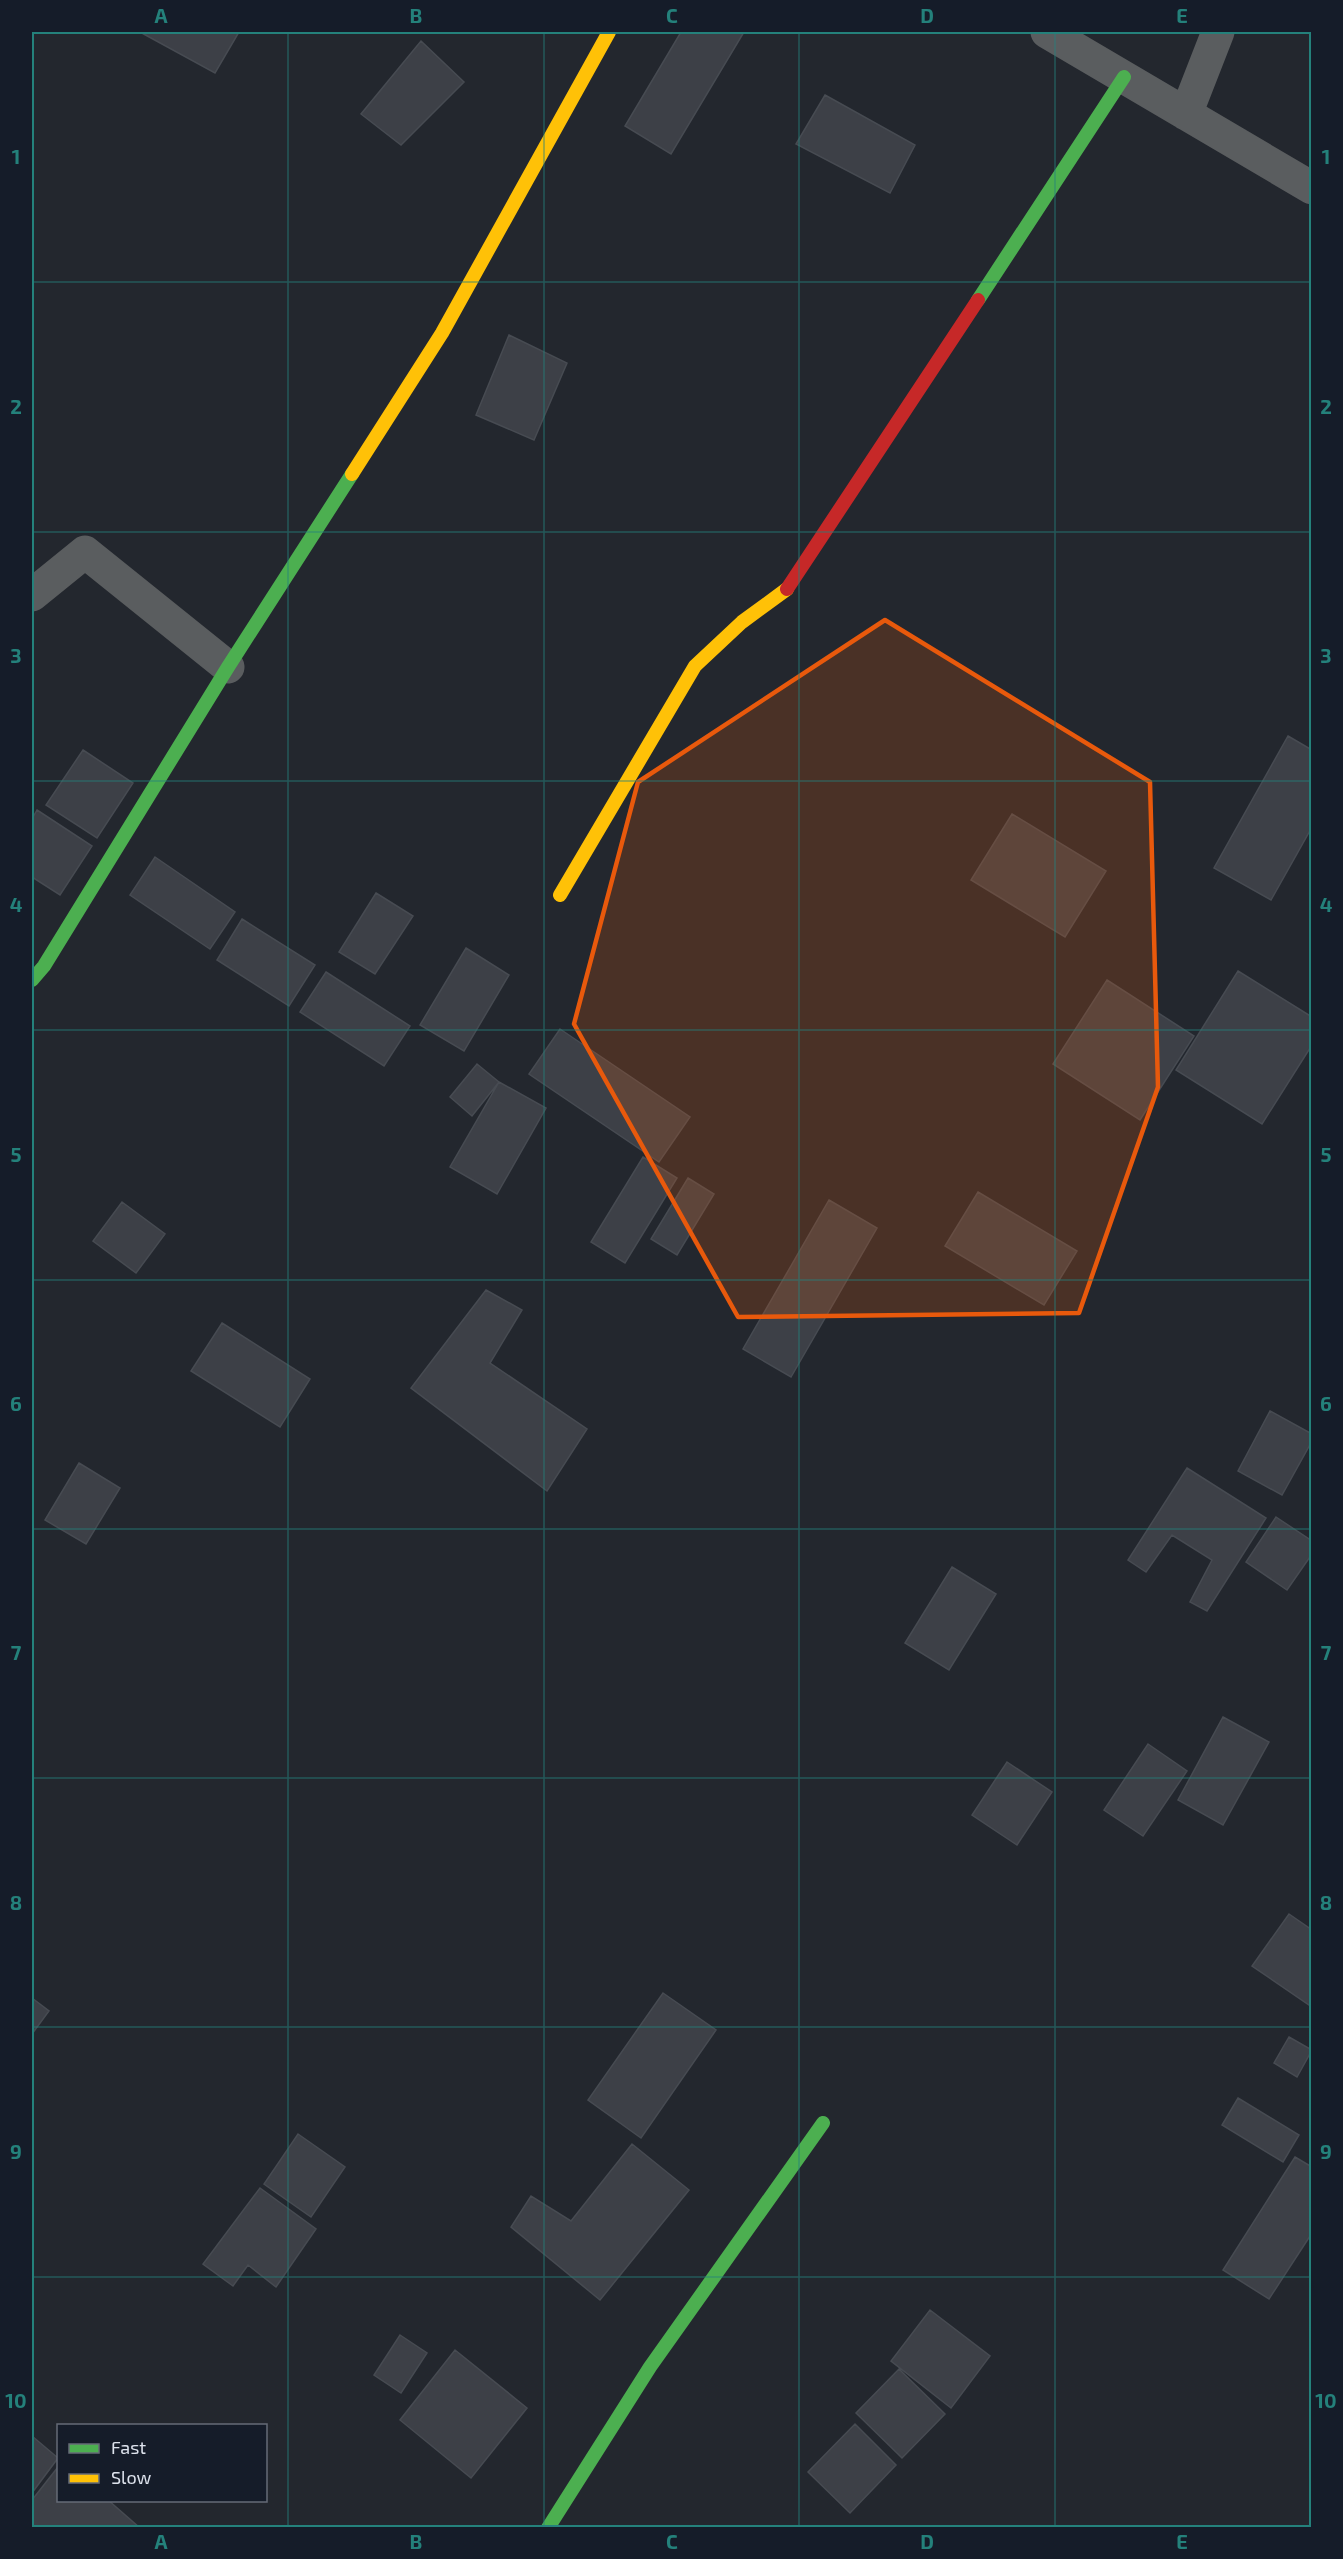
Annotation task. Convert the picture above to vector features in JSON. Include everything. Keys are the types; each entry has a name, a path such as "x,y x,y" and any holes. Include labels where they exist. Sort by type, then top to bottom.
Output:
{"street":[{"path":"32,980 44,966 228,667 442,333 609,32"},
{"path":"1047,32 1311,188"},
{"path":"1186,114 1218,32"},
{"path":"560,895 695,666 742,622 789,588 1124,77"},
{"path":"32,595 85,552 228,667"},
{"path":"548,2528 650,2367 823,2123"}],"highlighted area":[{"path":"885,620 1150,782 1158,1087 1079,1313 738,1317 574,1024 638,782"}],"building":[{"path":"140,32 239,32 215,73"},
{"path":"681,32 744,32 671,154 625,126"},
{"path":"421,41 464,82 401,145 361,114"},
{"path":"825,95 915,145 890,193 796,144"},
{"path":"509,335 567,363 534,440 476,415"},
{"path":"1288,736 1312,750 1312,827 1271,900 1214,868"},
{"path":"83,750 133,783 97,838 46,805"},
{"path":"37,810 92,846 60,895 32,877 32,819"},
{"path":"1012,814 1106,871 1065,937 971,880"},
{"path":"155,857 235,912 210,949 130,895"},
{"path":"376,893 413,916 375,974 339,952"},
{"path":"242,919 315,965 289,1006 217,960"},
{"path":"466,948 509,975 464,1051 420,1025"},
{"path":"1238,971 1312,1017 1312,1045 1262,1124 1176,1070"},
{"path":"326,972 410,1026 384,1066 300,1012"},
{"path":"1107,980 1194,1036 1140,1120 1053,1064"},
{"path":"560,1029 690,1117 659,1162 529,1074"},
{"path":"477,1064 499,1082 472,1116 450,1097"},
{"path":"499,1082 546,1108 497,1194 450,1167"},
{"path":"643,1157 677,1178 625,1263 591,1242"},
{"path":"688,1178 714,1194 677,1255 651,1239"},
{"path":"978,1192 1077,1251 1044,1305 945,1246"},
{"path":"829,1200 877,1228 791,1377 743,1349"},
{"path":"122,1202 165,1234 136,1273 93,1241"},
{"path":"486,1290 522,1310 490,1363 587,1429 547,1491 411,1388"},
{"path":"222,1323 310,1379 280,1427 191,1371"},
{"path":"1270,1411 1312,1434 1312,1441 1282,1495 1238,1471"},
{"path":"79,1463 120,1488 86,1544 45,1520"},
{"path":"1187,1468 1266,1518 1207,1611 1190,1602 1212,1560 1172,1535 1146,1572 1128,1560"},
{"path":"1276,1517 1312,1541 1312,1554 1287,1590 1246,1562"},
{"path":"952,1567 996,1594 949,1670 905,1643"},
{"path":"1223,1717 1269,1742 1223,1825 1178,1800"},
{"path":"1148,1744 1187,1771 1143,1836 1104,1810"},
{"path":"1007,1762 1052,1792 1017,1845 972,1815"},
{"path":"1289,1914 1312,1930 1312,2007 1252,1966"},
{"path":"663,1993 716,2030 641,2138 588,2100"},
{"path":"32,1998 49,2011 32,2034"},
{"path":"1289,2037 1312,2050 1297,2077 1274,2063"},
{"path":"1238,2098 1299,2135 1283,2162 1222,2125"},
{"path":"298,2134 345,2167 311,2217 264,2184"},
{"path":"632,2144 689,2190 600,2300 511,2227 531,2196 571,2221"},
{"path":"1295,2157 1312,2167 1312,2233 1269,2299 1223,2270"},
{"path":"260,2188 316,2229 276,2287 248,2265 233,2286 203,2264"},
{"path":"930,2310 990,2356 951,2408 891,2361"},
{"path":"400,2335 427,2353 401,2393 374,2375"},
{"path":"455,2350 527,2408 471,2478 400,2420"},
{"path":"899,2369 945,2414 902,2458 856,2413"},
{"path":"855,2424 896,2465 850,2513 808,2472"},
{"path":"32,2436 57,2459 32,2493"},
{"path":"57,2468 57,2502 110,2502 140,2528 32,2528 32,2500"}],"traffic: fast":[{"path":"978,300 1124,77"},
{"path":"32,980 44,966 228,667 352,474"},
{"path":"548,2528 650,2367 823,2123"}],"traffic: slow":[{"path":"352,474 442,333 609,32"},
{"path":"560,895 695,666 742,622 787,589"}],"traffic: jam":[{"path":"787,589 978,300"}]}
